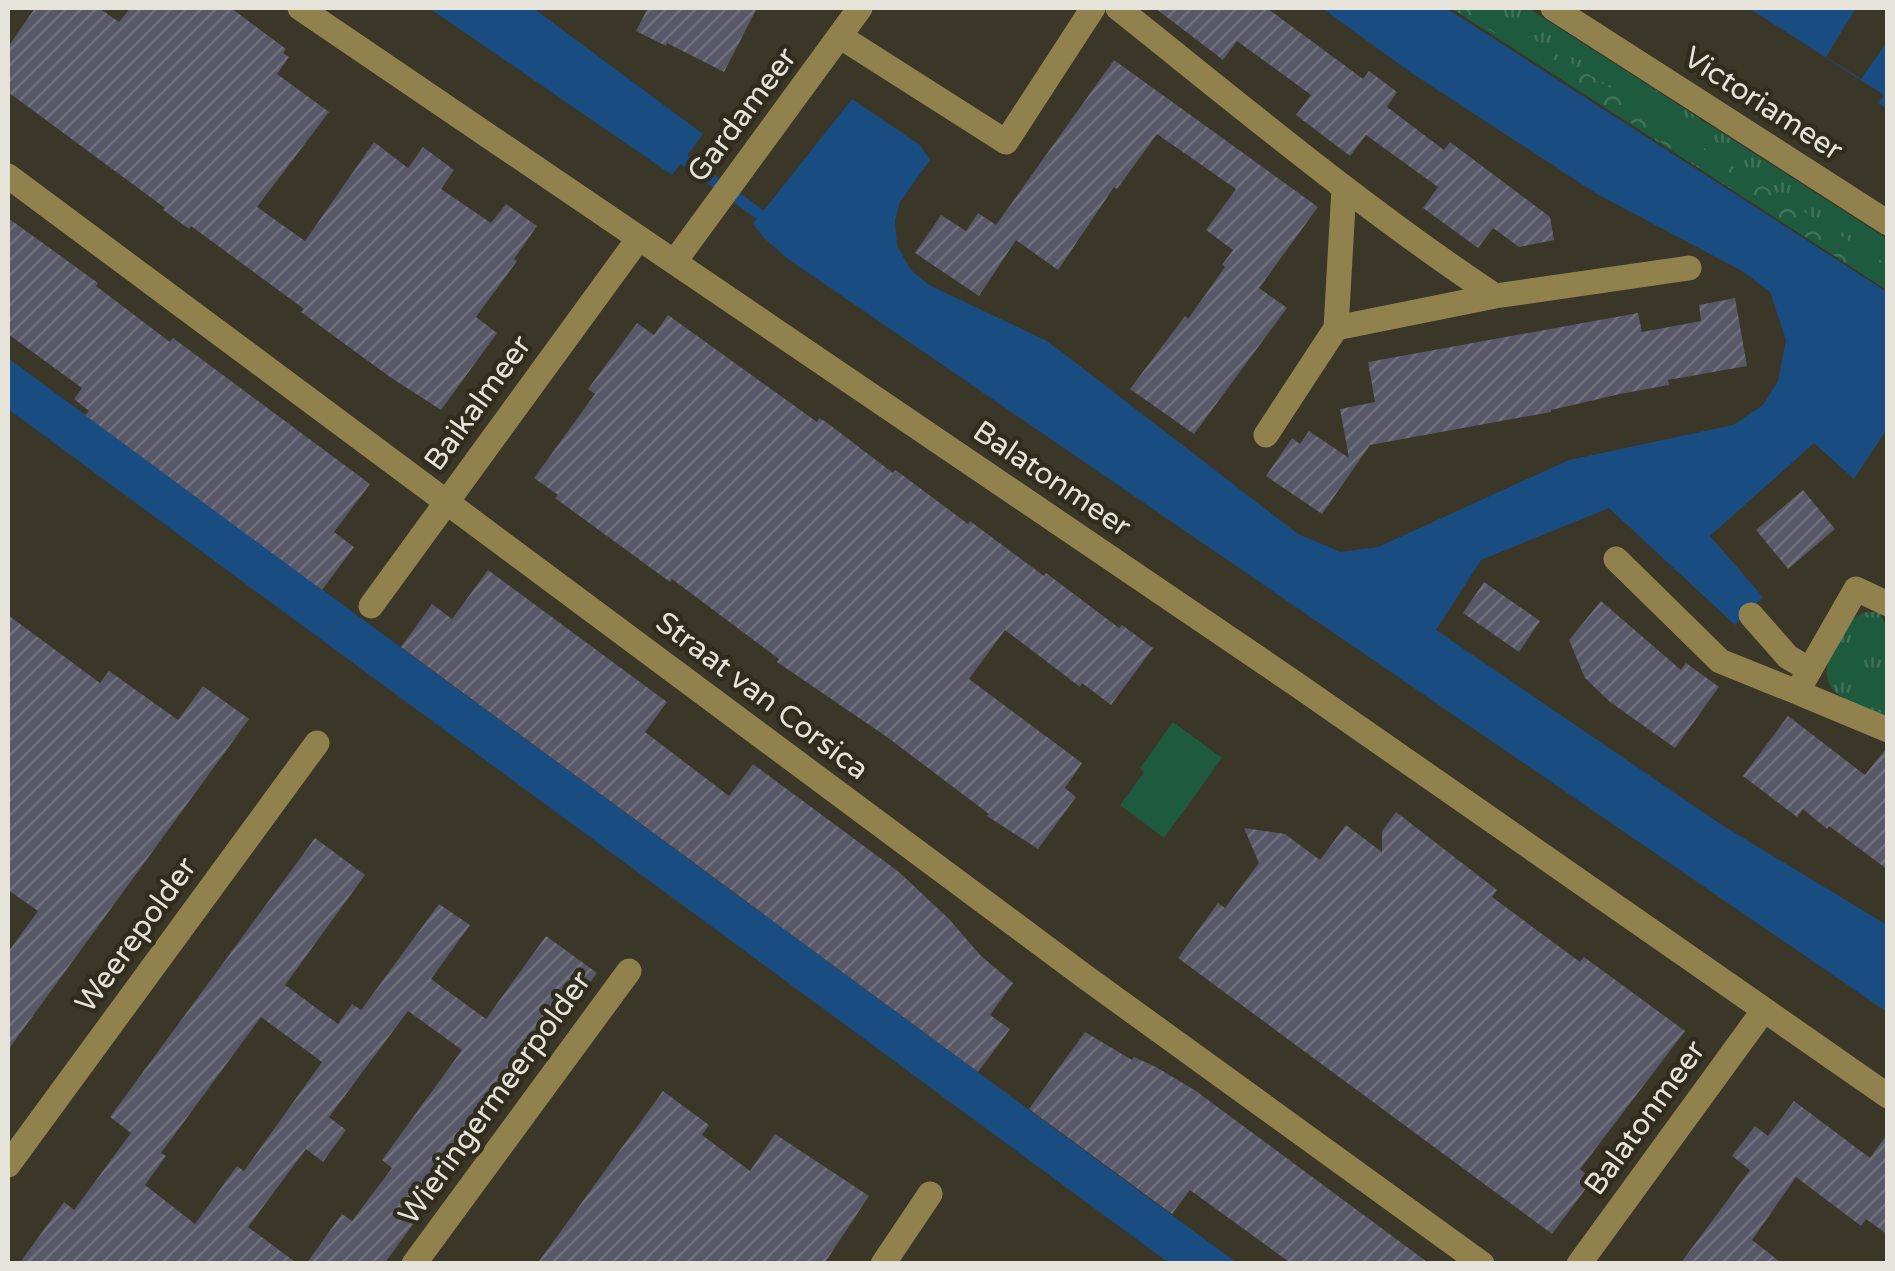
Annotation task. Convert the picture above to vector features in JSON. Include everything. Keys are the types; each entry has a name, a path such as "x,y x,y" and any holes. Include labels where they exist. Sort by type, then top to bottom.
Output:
{"street":[{"name":"Balatonmeer","path":"300,8 1296,684 1888,1096"},
{"name":"Gardameer","path":"674,261 860,8"},
{"path":"841,36 1006,142 1094,8"},
{"path":"1118,8 1344,188 1495,296"},
{"name":"Victoriameer","path":"1554,8 1888,223"},
{"name":"Straat van Corsica","path":"8,176 1068,964 1482,1264"},
{"path":"1266,435 1336,328 1344,188"},
{"name":"Baikalmeer","path":"371,606 639,238"},
{"path":"1336,328 1495,296 1689,268"},
{"path":"1616,558 1720,662 1804,681 1888,730"},
{"path":"1804,681 1856,589 1888,604"},
{"path":"1751,615 1804,681"},
{"name":"Weerepolder","path":"8,1165 317,742"},
{"name":"Wieringermeerpolder","path":"414,1264 629,971"},
{"name":"Balatonmeer","path":"1580,1264 1764,1010"},
{"path":"883,1264 930,1194"}],"green space":[{"path":"1451,8 1528,8 1887,239 1887,290"},
{"path":"1456,8 1485,8 1887,265 1887,290"},
{"path":"1879,612 1887,627 1887,716 1842,697 1827,678 1829,656 1847,625 1863,613"},
{"path":"1173,722 1222,758 1164,838 1120,805 1144,772 1140,768"}],"water":[{"path":"429,8 533,8 703,134 672,175"},
{"path":"1322,8 1446,8 1887,292 1887,429 1854,479 1814,443 1710,536 1763,597 1735,625 1609,508 1481,560 1436,630 1722,825 1887,925 1887,1012 788,259 753,224 852,99 920,145 930,160 900,202 895,220 897,246 911,270 929,285 1045,340 1298,534 1341,552 1378,547 1569,460 1733,425 1763,405 1778,381 1786,340 1770,292 1742,271 1597,194 1410,72"},
{"path":"1749,8 1856,8 1826,57 1861,79 1887,42 1886,109 1879,103 1881,93"},
{"path":"8,358 1237,1263 1169,1263 8,409"}],"building":[{"path":"35,8 99,8 119,22 130,8 231,8 286,49 283,53 289,57 277,74 329,112 257,207 305,241 374,142 408,168 423,147 454,170 441,189 491,223 506,204 537,226 476,317 497,333 441,410 301,312 304,309 163,210 8,92 8,47"},
{"path":"648,8 757,8 724,72 636,31"},
{"path":"1155,8 1267,8 1363,79 1369,71 1397,92 1387,107 1444,150 1450,142 1550,217 1554,240 1519,247 1493,228 1478,248 1423,208 1438,187 1366,135 1350,156 1296,115 1311,95 1237,41 1223,60"},
{"path":"1114,60 1318,207 1259,288 1287,308 1194,434 1130,389 1225,267 1222,265 1233,250 1206,230 1236,189 1157,134 1117,189 1114,187 1058,270 1016,240 979,296 915,253 941,215 966,231 978,213 996,225"},
{"path":"8,218 98,283 96,286 170,342 173,338 370,484 334,532 354,547 322,590 85,415 89,411 74,399 82,388 8,334"},
{"path":"1735,298 1747,366 1668,380 1669,385 1551,412 1370,445 1322,514 1266,476 1292,438 1300,444 1309,431 1349,458 1340,409 1375,402 1368,362 1638,313 1642,332 1701,321 1699,305"},
{"path":"668,315 817,422 819,418 826,422 893,473 895,470 901,474 968,524 970,521 1153,648 1111,705 1082,683 1080,687 1005,630 969,679 1082,763 1065,788 1076,797 1038,849 987,816 887,737 777,662 779,659 555,498 558,495 534,478 595,394 588,389 637,323 654,335"},
{"path":"1803,490 1835,529 1788,569 1756,530"},
{"path":"488,570 667,702 645,732 729,796 753,764 899,872 1013,983 990,1015 1010,1029 978,1072 401,647 432,604 452,619"},
{"path":"1484,582 1540,621 1519,652 1463,613"},
{"path":"1601,601 1681,670 1686,663 1719,687 1675,748 1610,702 1585,678 1569,640"},
{"path":"8,615 100,683 109,671 178,720 203,686 249,719 8,1050 8,952 38,911 8,890"},
{"path":"1788,716 1865,775 1888,746 1888,870 1803,809 1797,817 1743,776"},
{"path":"1396,812 1497,890 1492,897 1580,962 1584,957 1685,1031 1580,1169 1593,1179 1552,1234 1178,958 1218,903 1225,908 1259,863 1244,828 1285,834 1320,860 1346,825 1382,852 1382,831"},
{"path":"315,838 365,875 285,985 338,1024 352,1004 361,1010 439,904 470,925 431,979 486,1019 546,936 597,973 384,1264 306,1264 342,1214 352,1221 392,1168 382,1160 462,1050 408,1011 329,1117 346,1130 323,1162 306,1149 248,1227 298,1264 19,1264 64,1202 74,1210 131,1133 110,1117","holes":["261,1017 322,1062 244,1171 237,1166 195,1224 145,1185 166,1156 161,1153"]},
{"path":"1085,1032 1196,1091 1430,1264 1292,1264 1190,1190 1172,1214 1029,1109"},
{"path":"663,1091 709,1125 702,1135 750,1171 775,1134 869,1196 824,1264 537,1264"},
{"path":"1794,1101 1870,1158 1888,1133 1888,1235 1866,1219 1861,1226 1796,1177 1752,1240 1783,1264 1680,1264 1750,1170 1732,1156 1755,1126 1768,1136"}],"waterway":[{"path":"675,153 769,221"}]}
